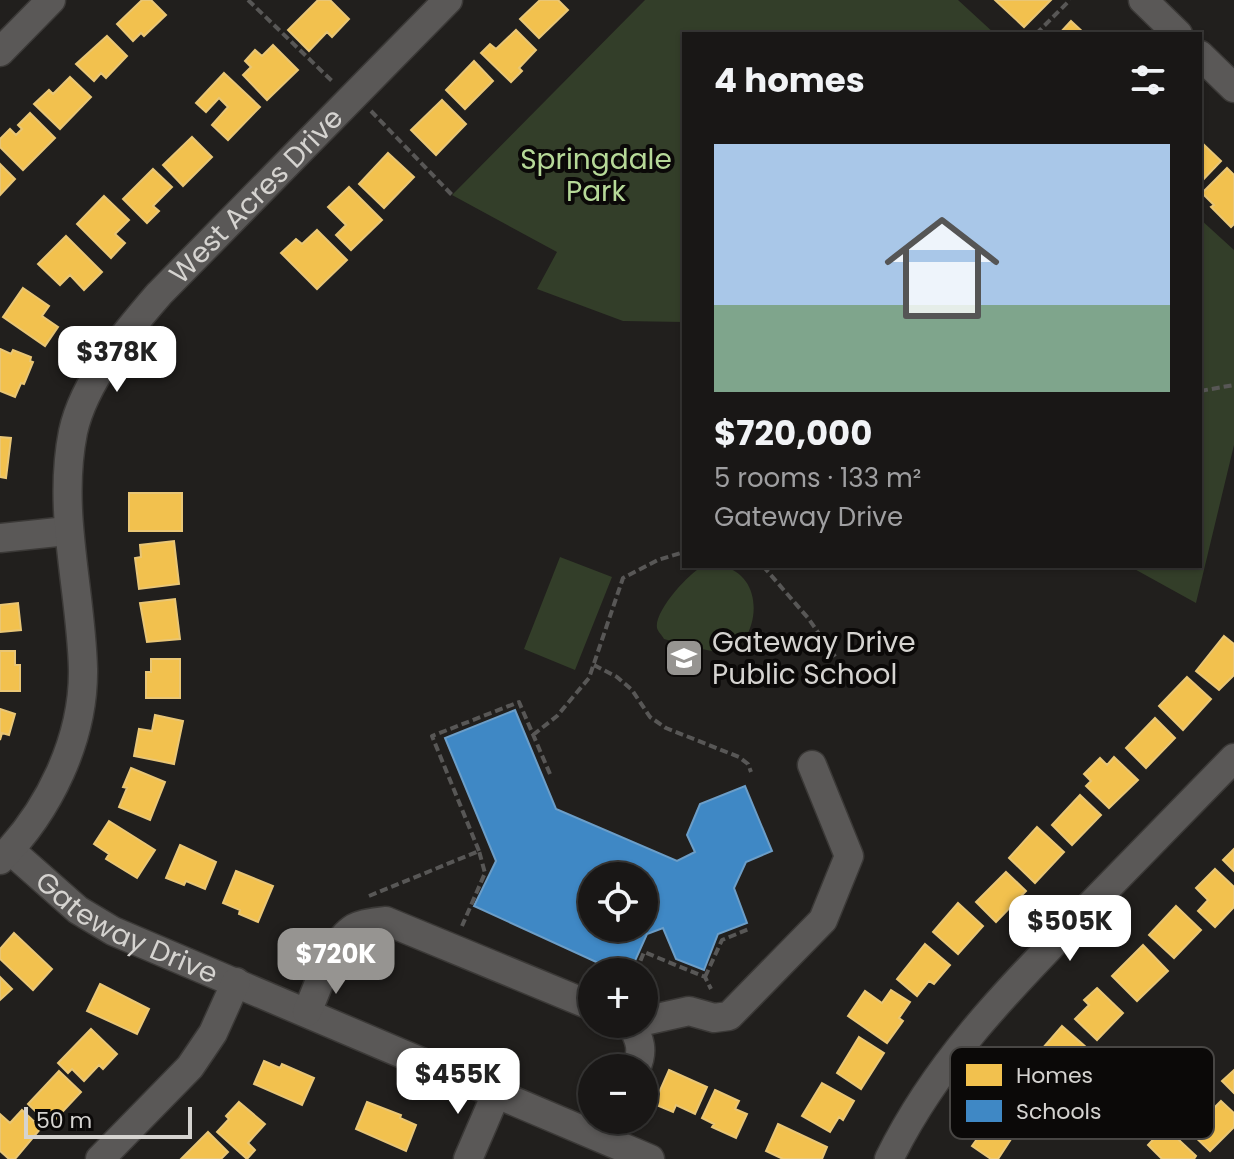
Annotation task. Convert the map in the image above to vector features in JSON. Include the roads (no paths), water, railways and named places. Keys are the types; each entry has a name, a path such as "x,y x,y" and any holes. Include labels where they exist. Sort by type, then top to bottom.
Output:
{"street":[{"path":"0,52 51,0"},
{"name":"West Acres Drive","path":"5,855 39,813 52,789 76,726 83,670 67,531 68,469 74,429 95,380 121,338 159,294 448,0"},
{"path":"1143,0 1176,32"},
{"path":"1202,57 1234,88"},
{"path":"0,538 67,531"},
{"path":"961,1047 992,1006 1234,758"},
{"path":"658,1018 689,1011 714,1018 729,1016 823,920 849,856 812,765"},
{"name":"Gateway Drive","path":"5,855 78,910 150,947 496,1094 578,1120"},
{"path":"307,1012 335,950 344,938 355,927 386,921 578,1000"},
{"path":"100,1159 190,1067 213,1033 236,982"},
{"path":"889,1159 901,1134 950,1062"},
{"path":"468,1159 496,1094"},
{"name":"Gateway Drive","path":"615,1134 650,1159"}],"place":[{"name":"Gateway Drive Public School","path":"684,658"}],"park label":[{"name":"Springdale Park","path":"596,175"}]}
